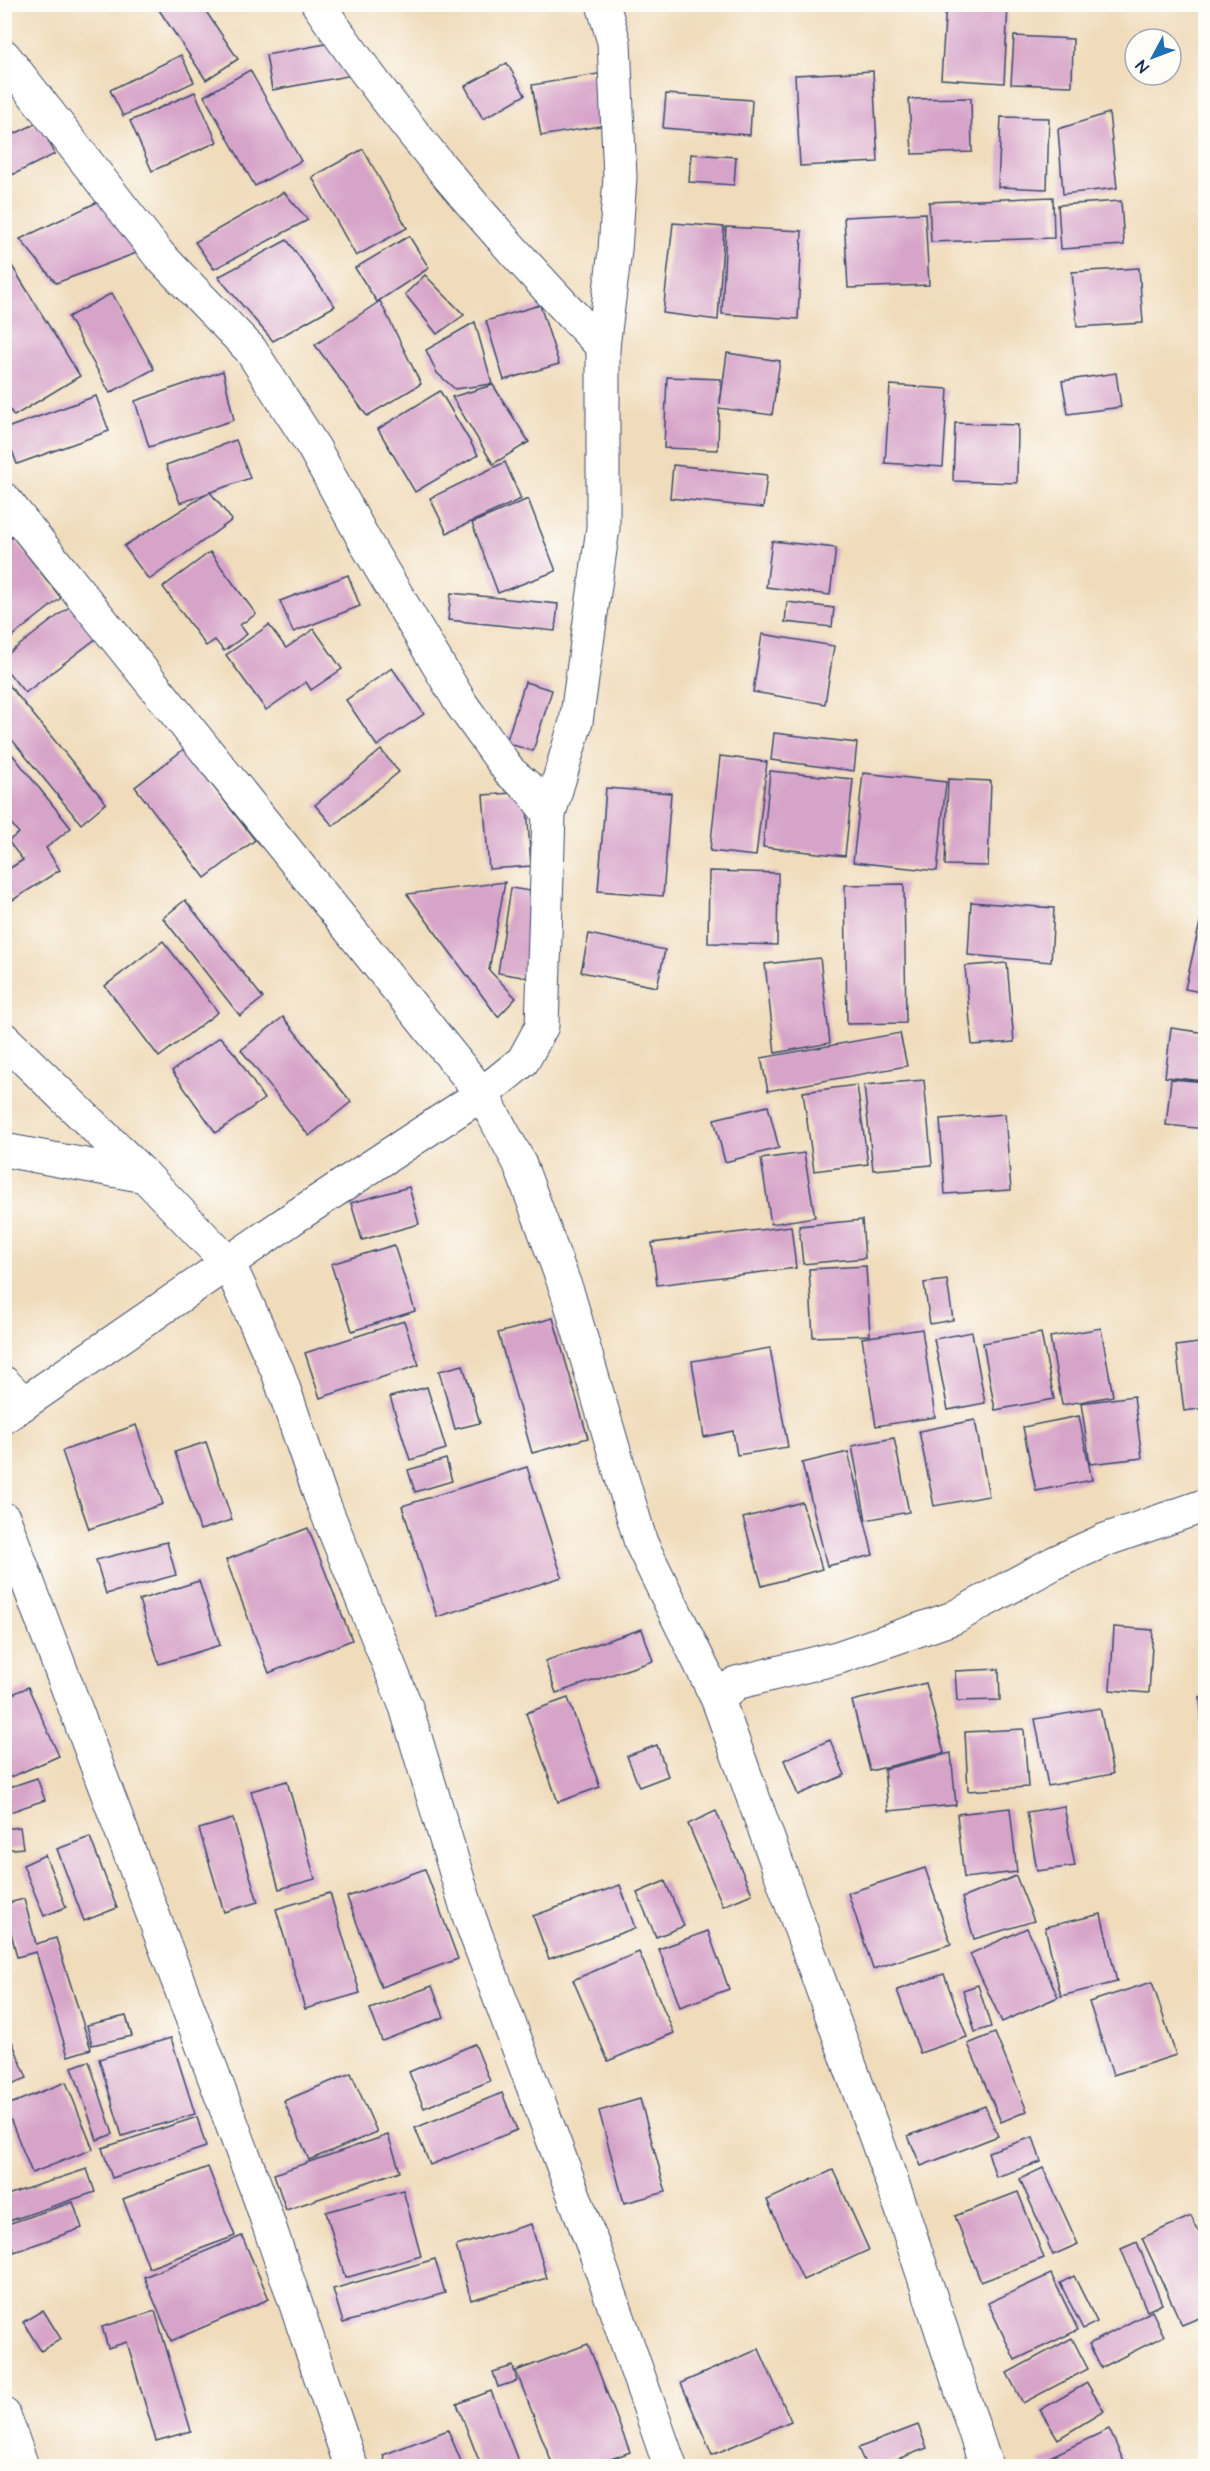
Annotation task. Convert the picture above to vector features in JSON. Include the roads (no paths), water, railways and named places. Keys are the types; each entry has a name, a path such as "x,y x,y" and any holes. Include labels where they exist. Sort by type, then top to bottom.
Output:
{"street":[{"path":"318,4 444,171 521,262 603,347"},
{"path":"11,1401 229,1264 296,1216 482,1094 523,1061 542,1026 549,814 576,722 603,528 603,347 615,250 620,177 614,42 603,4"},
{"path":"4,56 159,255 250,349 315,448 367,545 462,705 510,772 530,789 549,814"},
{"path":"4,499 482,1094 519,1162 568,1294 641,1543 718,1700 902,2210 986,2466"},
{"path":"4,1039 145,1176 229,1264 278,1372 320,1495 406,1707 470,1919 599,2264 670,2466"},
{"path":"4,1150 145,1176"},
{"path":"718,1700 736,1683 837,1658 952,1618 1054,1563 1105,1540 1206,1505"},
{"path":"4,1520 259,2196 351,2466"},
{"path":"4,2415 22,2466"}]}
